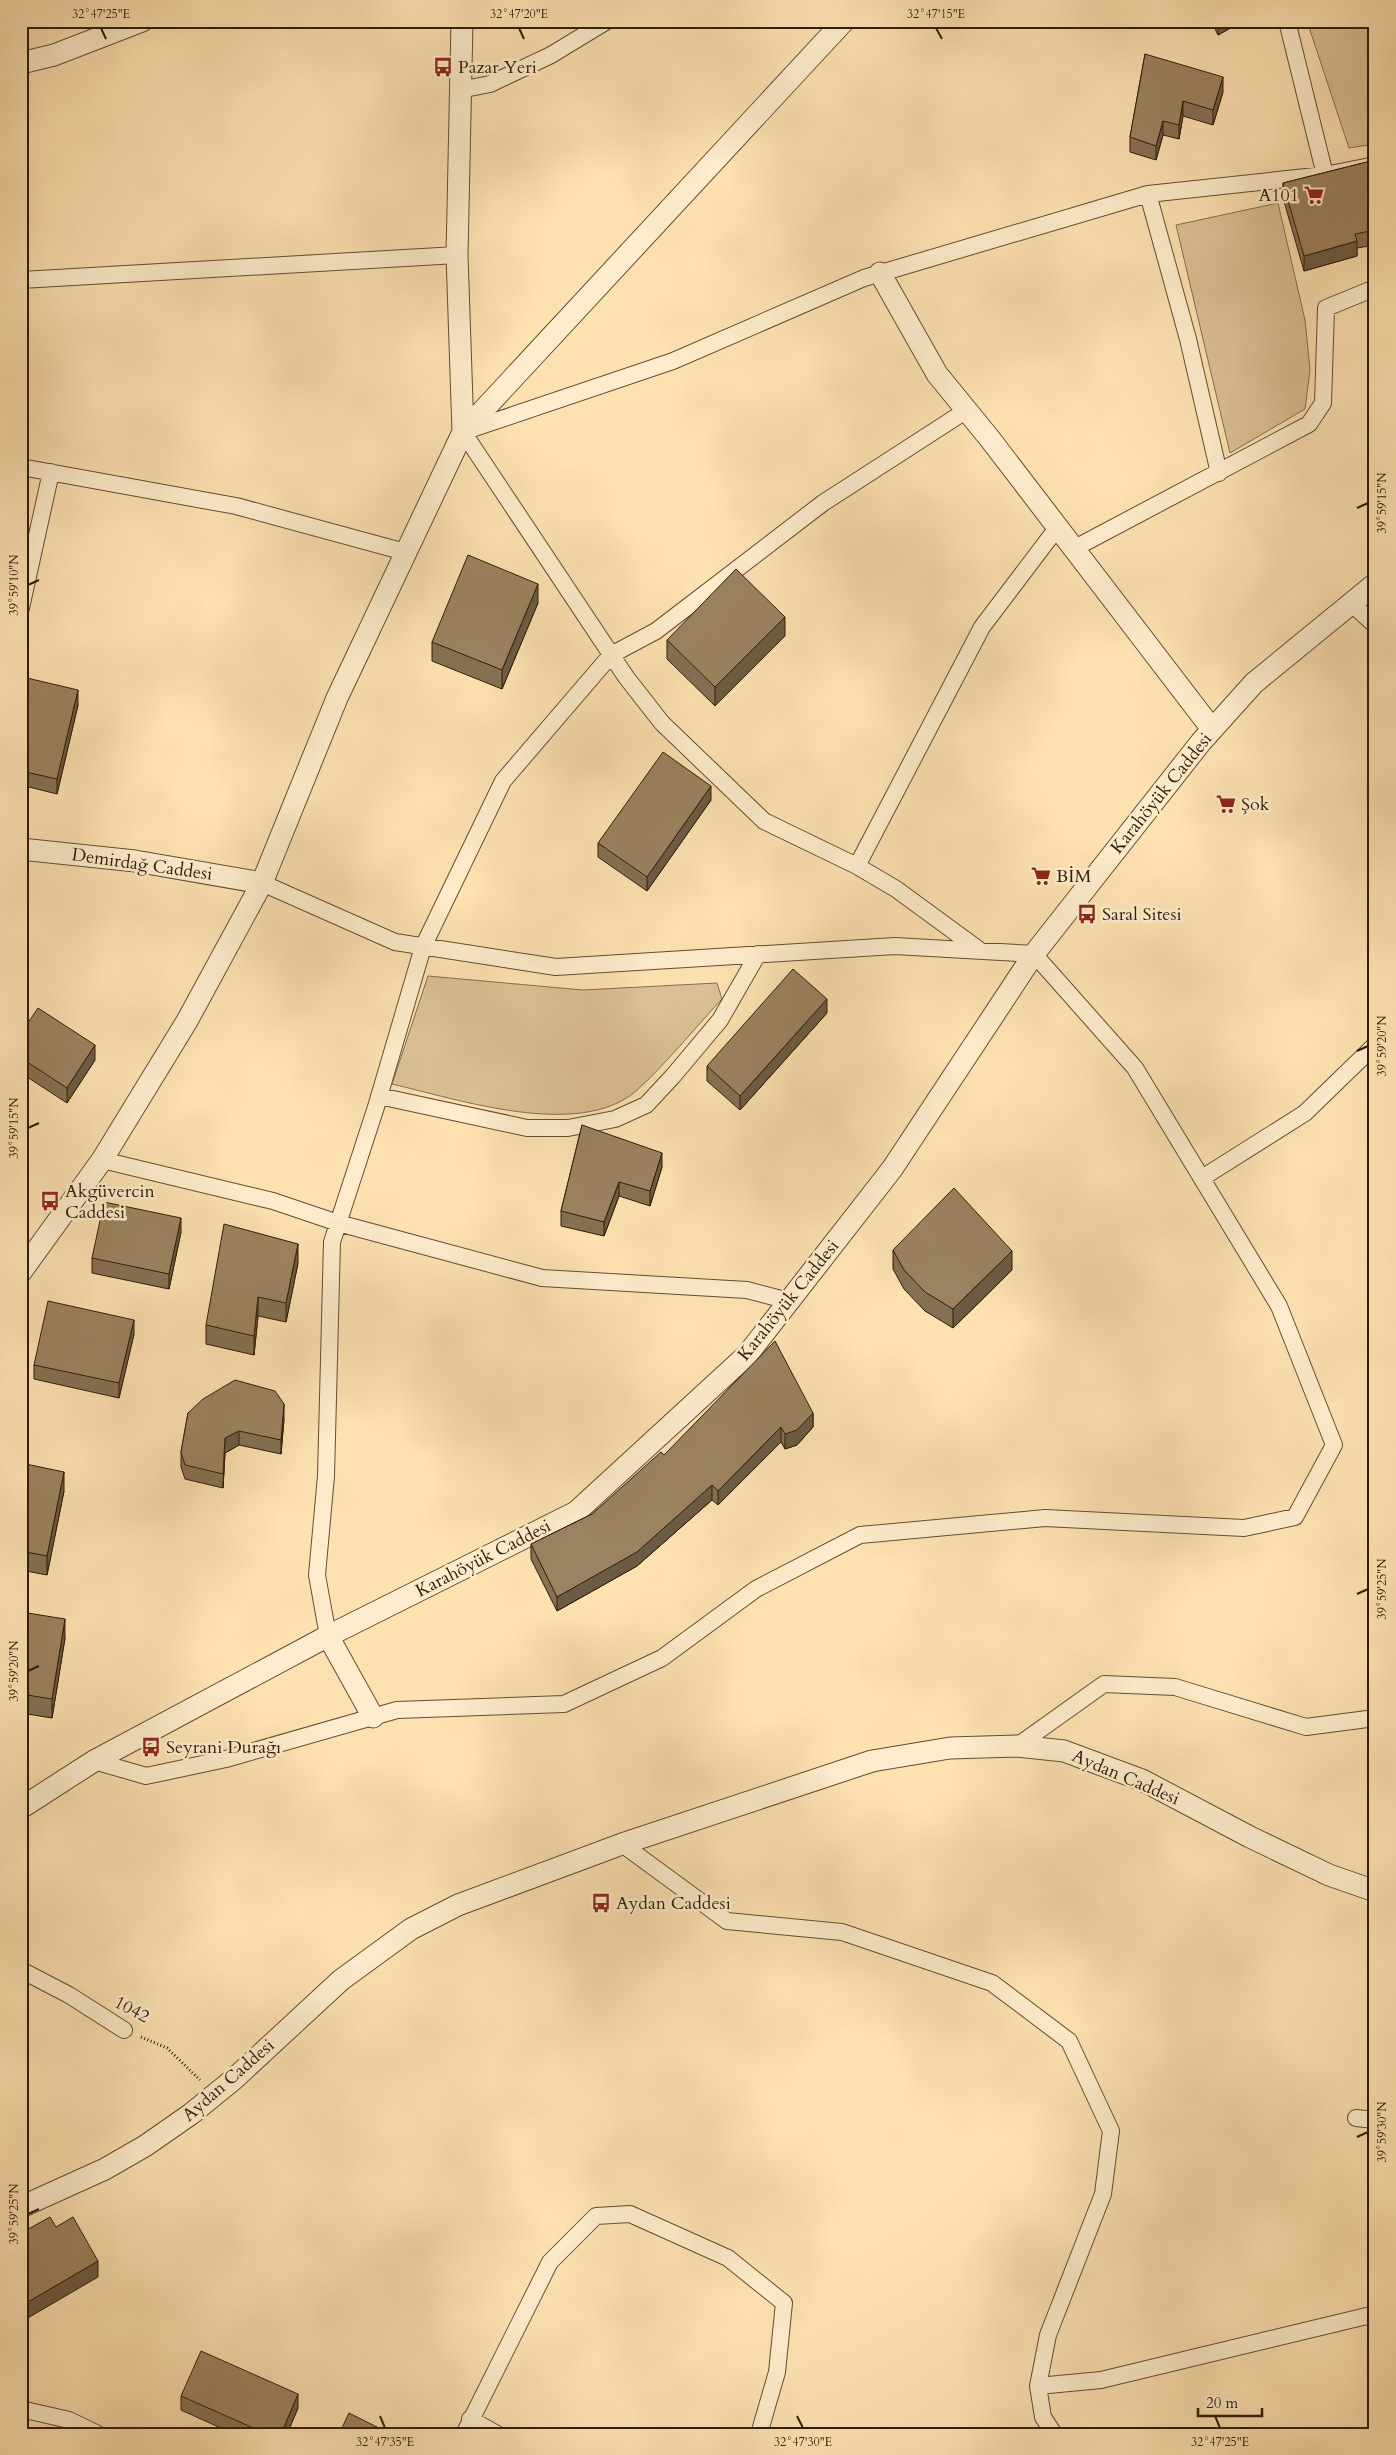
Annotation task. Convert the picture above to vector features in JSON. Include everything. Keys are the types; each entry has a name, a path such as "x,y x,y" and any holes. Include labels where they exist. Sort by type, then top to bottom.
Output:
{"street":[{"path":"21,63 54,55 142,21"},
{"path":"462,21 457,255 463,432 611,655 662,723 764,821 857,866 896,889 978,949"},
{"path":"460,90 490,84 551,54 607,21"},
{"path":"21,1272 102,1160 187,1021 262,883 337,698 404,552 463,432 844,21"},
{"path":"1286,21 1325,175"},
{"path":"463,432 673,361 864,278 1148,194 1325,175 1375,166"},
{"path":"1148,194 1188,339 1219,473"},
{"path":"21,280 457,255"},
{"path":"880,273 937,374 967,410 1212,729"},
{"path":"1073,549 1309,424 1323,403 1326,308 1375,288"},
{"path":"373,1716 328,1636 317,1575 326,1476 332,1242 379,1096 423,946 503,781 611,655 656,631 823,503 967,410"},
{"path":"21,467 236,506 404,552"},
{"path":"21,608 51,472"},
{"path":"857,866 982,627 1057,528"},
{"name":"Karahöyük Caddesi","path":"21,1808 94,1761 328,1636 576,1512 747,1355 892,1169 1034,954 1212,729 1254,683 1375,584"},
{"path":"1351,604 1375,625"},
{"name":"Demirdağ Caddesi","path":"21,849 135,860 262,883"},
{"path":"94,1761 146,1776 226,1759 397,1710 564,1704 662,1658 756,1589 860,1535 1045,1518 1244,1528 1295,1517 1334,1445 1280,1306 1135,1068 1034,954 978,949 895,946 556,967 395,942 262,883"},
{"path":"379,1096 527,1128 568,1128 615,1119 646,1105 673,1076 720,1020 758,954"},
{"path":"1202,1178 1305,1113 1375,1044"},
{"path":"102,1160 273,1201 338,1223 542,1278 747,1290 789,1301"},
{"path":"1018,1746 1104,1684 1175,1687 1306,1727 1375,1718"},
{"name":"Aydan Caddesi","path":"21,2207 105,2169 145,2146 215,2094 341,1980 411,1929 458,1905 622,1844 872,1761 950,1748 1018,1746 1064,1751 1142,1780 1320,1871 1375,1891"},
{"path":"622,1844 727,1921 842,1932 992,1983 1069,2041 1111,2131 1103,2194 1048,2335 1038,2386 1043,2417 1054,2434"},
{"name":"1042","path":"21,1970 70,1995 124,2030"},
{"path":"1356,2118 1375,2120"},
{"path":"497,2434 467,2427 550,2262 596,2216 630,2214 728,2258 784,2303 777,2372 759,2434"},
{"path":"1038,2386 1101,2380 1375,2314"},
{"path":"21,2409 71,2427 98,2434"}],"path":[{"name":"1042","path":"124,2030 167,2048 215,2094"}],"shaded area":[{"path":"1307,21 1375,21 1375,144 1349,148"},
{"path":"1278,203 1305,320 1310,370 1305,409 1230,453 1176,225"},
{"path":"428,976 583,990 717,983 722,999 647,1081 636,1091 612,1105 583,1113 517,1112 483,1106 392,1084"}],"building":[{"path":"1145,54 1223,77 1213,110 1183,101 1179,125 1163,121 1156,146 1130,137"},
{"path":"1375,160 1375,230 1355,234 1357,241 1304,256 1283,183"},
{"path":"468,555 538,584 502,670 432,642"},
{"path":"736,569 785,617 715,687 667,640"},
{"path":"27,678 78,690 57,779 21,771 21,705"},
{"path":"663,752 711,786 647,877 598,843"},
{"path":"793,969 827,999 740,1096 707,1066"},
{"path":"38,1008 95,1045 67,1088 21,1058 21,1033"},
{"path":"582,1125 662,1153 650,1191 619,1182 604,1222 561,1211"},
{"path":"954,1188 1012,1251 953,1309 925,1292 904,1270 893,1250"},
{"path":"104,1202 181,1218 169,1274 92,1258"},
{"path":"224,1224 298,1244 286,1303 258,1297 254,1336 206,1325"},
{"path":"48,1301 134,1320 119,1383 34,1365"},
{"path":"775,1341 813,1413 797,1430 785,1434 781,1427 718,1491 712,1485 637,1552 557,1597 531,1544 592,1514 661,1452 664,1455"},
{"path":"235,1380 275,1391 284,1404 281,1440 239,1431 225,1438 223,1474 185,1465 181,1452 188,1413 203,1399"},
{"path":"21,1463 64,1472 47,1556 21,1551"},
{"path":"21,1612 65,1619 52,1699 21,1694"},
{"path":"50,2217 56,2227 73,2217 98,2261 21,2306 21,2233"},
{"path":"201,2351 298,2394 281,2434 267,2434 181,2396"},
{"path":"349,2413 391,2434 339,2434"},
{"path":"26,2418 29,2434 21,2434 21,2419"}],"place":[{"name":"Pazar Yeri","path":"443,67"},
{"name":"A101","path":"1314,195"},
{"name":"Şok","path":"1226,804"},
{"name":"BİM","path":"1041,876"},
{"name":"Saral Sitesi","path":"1087,914"},
{"name":"Akgüvercin Caddesi","path":"50,1201"},
{"name":"Seyrani Durağı","path":"151,1747"},
{"name":"Aydan Caddesi","path":"601,1903"}]}
